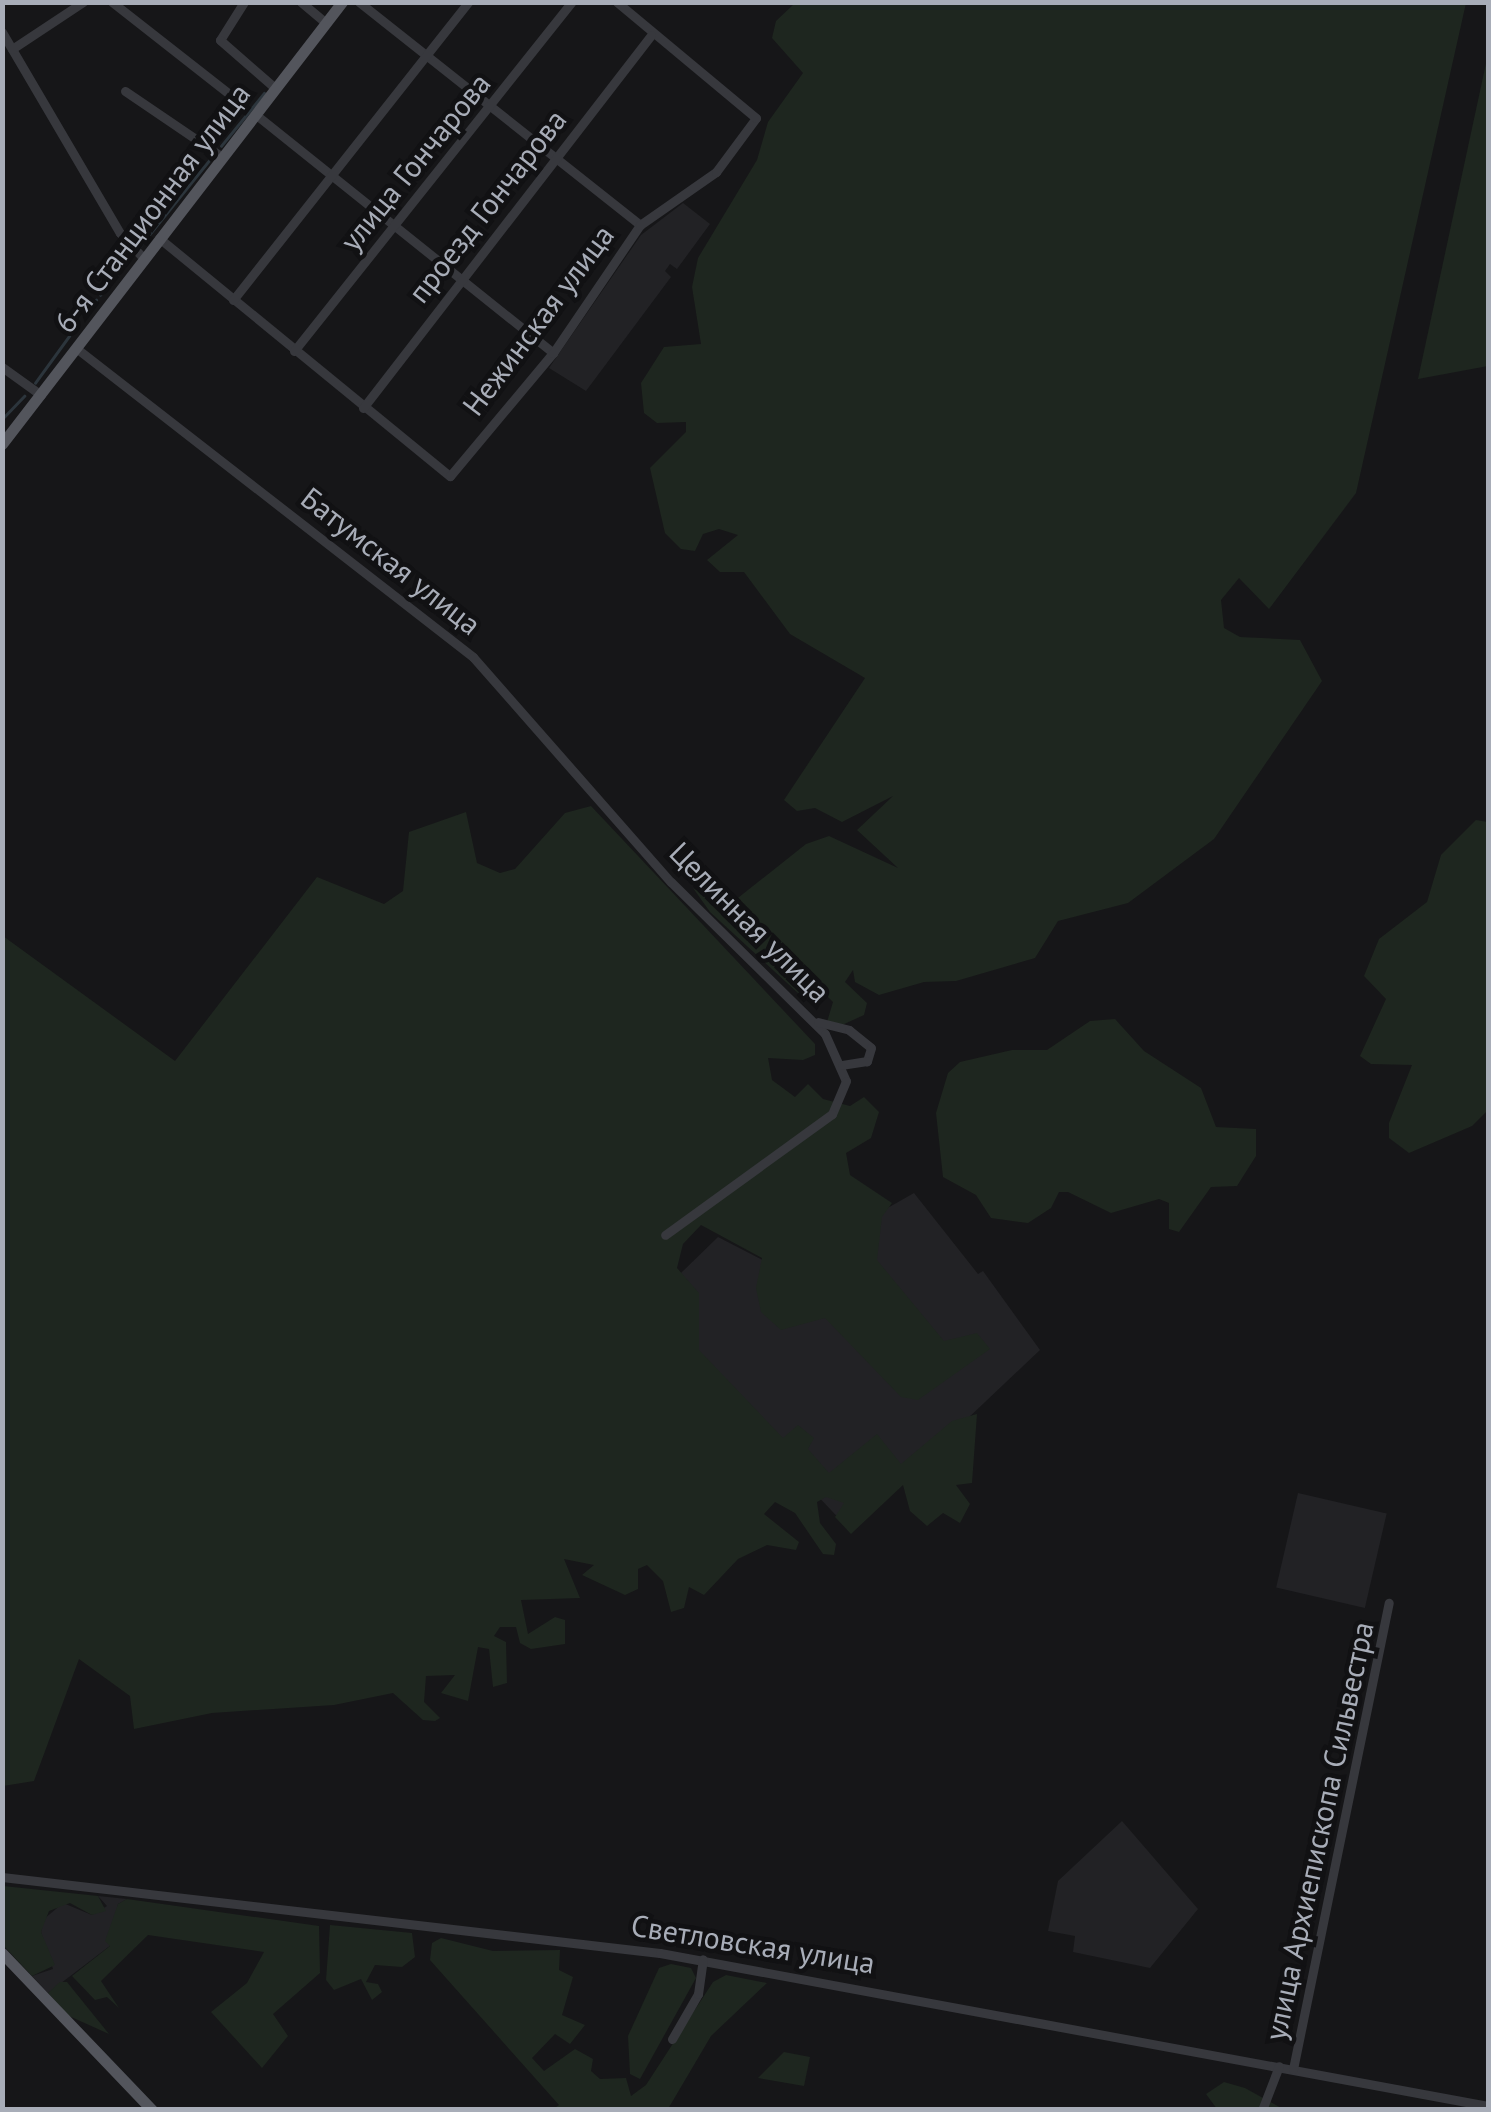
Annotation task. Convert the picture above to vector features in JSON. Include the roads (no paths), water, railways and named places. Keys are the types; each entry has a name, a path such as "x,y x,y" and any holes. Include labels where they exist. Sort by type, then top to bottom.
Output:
{"main road":[{"name":"6-я Станционная улица","path":"2,444 342,2"},
{"path":"2,1953 152,2110"}],"street":[{"path":"12,49 83,2"},
{"path":"112,2 237,100"},
{"path":"244,2 222,45 275,88"},
{"path":"301,2 326,22"},
{"path":"359,2 640,225"},
{"path":"233,300 468,2"},
{"name":"улица Гончарова","path":"294,352 572,2"},
{"path":"617,2 651,36"},
{"path":"2,32 120,233 143,258"},
{"name":"Нежинская улица","path":"363,408 450,476 554,352 640,225 716,172 756,118 651,36"},
{"name":"проезд Гончарова","path":"363,408 651,36"},
{"path":"125,91 222,157"},
{"path":"255,114 554,352"},
{"path":"158,238 363,408"},
{"name":"Батумская улица","path":"76,348 474,657 642,850"},
{"path":"2,367 41,394"},
{"name":"Целинная улица","path":"642,850 817,1022 842,1065"},
{"path":"665,1235 832,1114 846,1080 842,1065 867,1061 871,1048 850,1030 817,1022"},
{"name":"улица Архиепископа Сильвестра","path":"1294,2068 1389,1603"},
{"name":"Светловская улица","path":"2,1877 703,1959 1488,2106"},
{"path":"672,2038 698,1994 703,1959"},
{"name":"улица Архиепископа Сильвестра","path":"1262,2110 1279,2066"}],"waterway":[{"path":"221,146 264,93"},
{"path":"140,246 211,158"},
{"path":"100,295 129,259"},
{"path":"93,304 96,300"},
{"path":"35,383 69,336"},
{"path":"2,419 24,396"}]}
